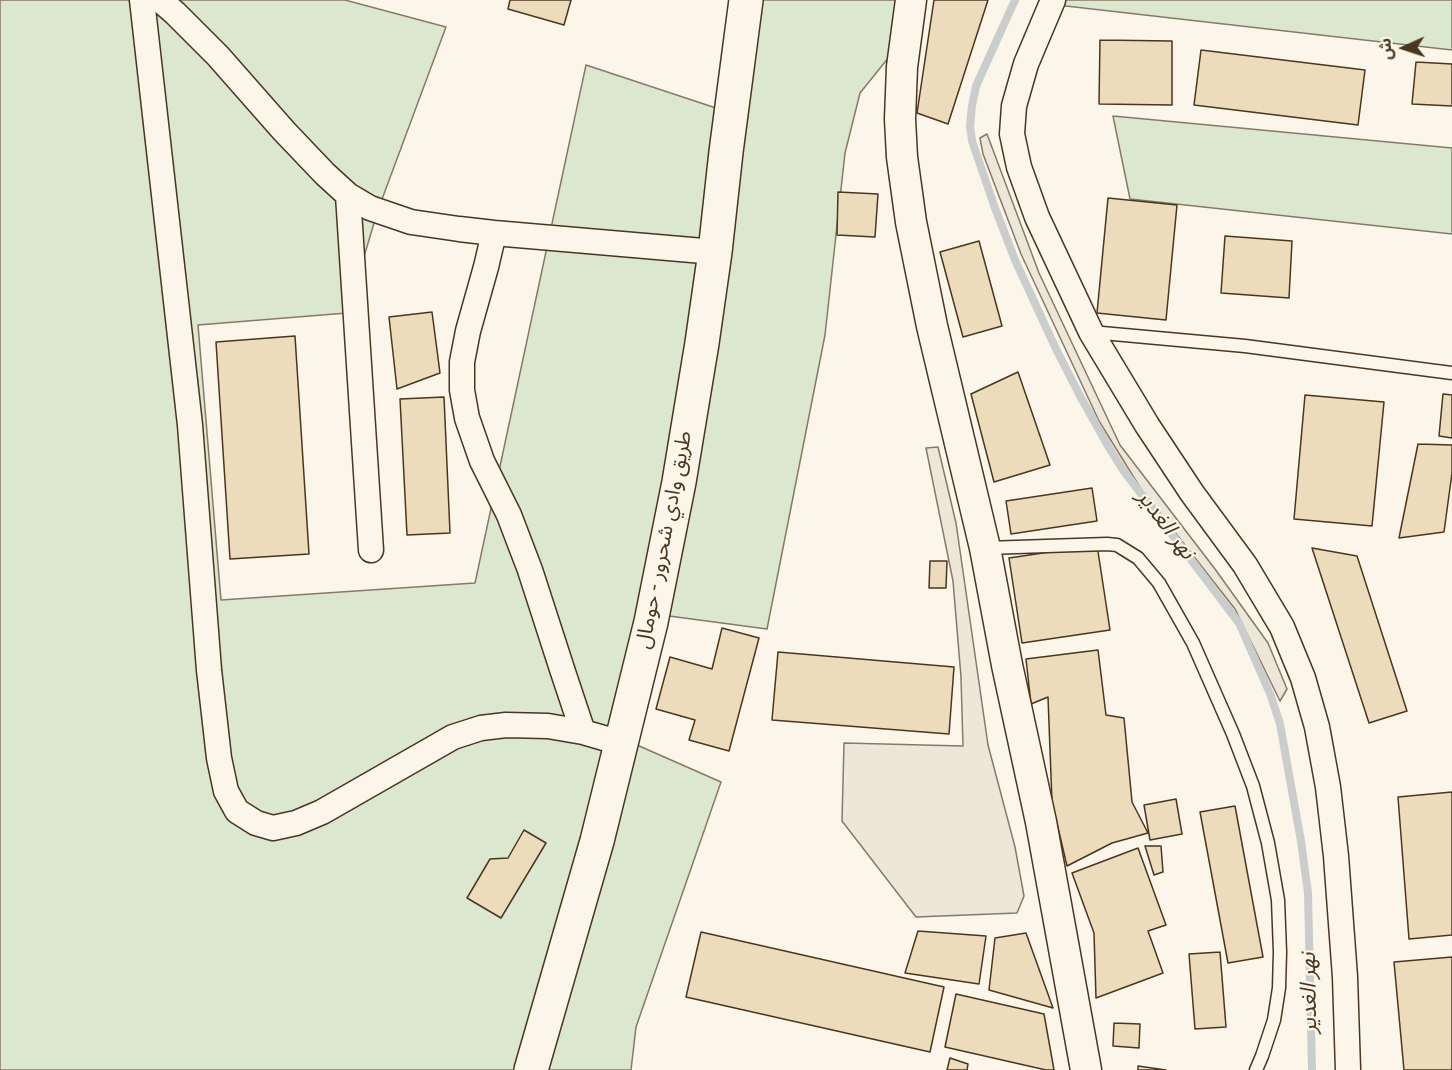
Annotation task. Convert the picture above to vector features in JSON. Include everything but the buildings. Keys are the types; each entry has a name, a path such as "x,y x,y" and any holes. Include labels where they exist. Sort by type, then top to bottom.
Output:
{"main road":[{"name":"طريق وادي شحرور - حومال","path":"531,1070 597,841 651,622 679,482 702,343 746,0"}],"street":[{"path":"142,0 188,413 209,670 219,758 226,791 237,810 256,823 273,828 296,823 322,812 453,737 481,728 506,725 548,726 584,732 621,743"},
{"path":"160,0 218,56 325,174 348,195 370,208 411,222 494,233 715,252"},
{"path":"1053,0 1026,64 1014,106 1012,134 1018,167 1036,217 1091,332 1147,425 1192,493 1245,565 1282,627 1303,678 1317,727 1328,787 1336,856 1346,977 1348,1070"},
{"path":"911,1 902,67 900,119 911,222 932,326 985,548 1007,665 1041,822 1086,1070"},
{"path":"348,195 371,550"},
{"path":"494,233 462,362 462,390 466,418 482,461 509,515 530,570 584,732"}],"lane":[{"path":"1091,332 1245,346 1452,373"},
{"path":"985,548 1117,545 1138,558 1159,584 1193,643 1253,786 1269,843 1278,900 1279,988 1274,1020 1256,1070"}],"green space":[{"path":"0,0 345,0 446,27 378,210 347,313 198,325 221,600 475,583 586,65 722,110 746,0 897,0 889,57 860,93 845,153 825,335 767,629 669,616 637,745 721,782 636,1027 631,1070 0,1070"},
{"path":"1055,0 1452,0 1452,50 1057,5"},
{"path":"1113,116 1452,148 1452,234 1130,199"}],"shaded area":[{"path":"987,134 1039,273 1120,445 1215,569 1268,643 1287,689 1280,701 1235,609 1141,489 1099,421 1021,254 983,154 980,138"},
{"path":"938,447 956,523 988,745 1015,847 1024,896 1017,913 916,917 842,821 844,743 963,746 961,677 953,581 926,448"}],"waterway":[{"name":"نهر الغدير","path":"1015,0 976,86 970,126 972,141 1015,260 1079,394 1123,470 1239,623 1271,696 1280,724 1308,893 1312,1070"}]}
